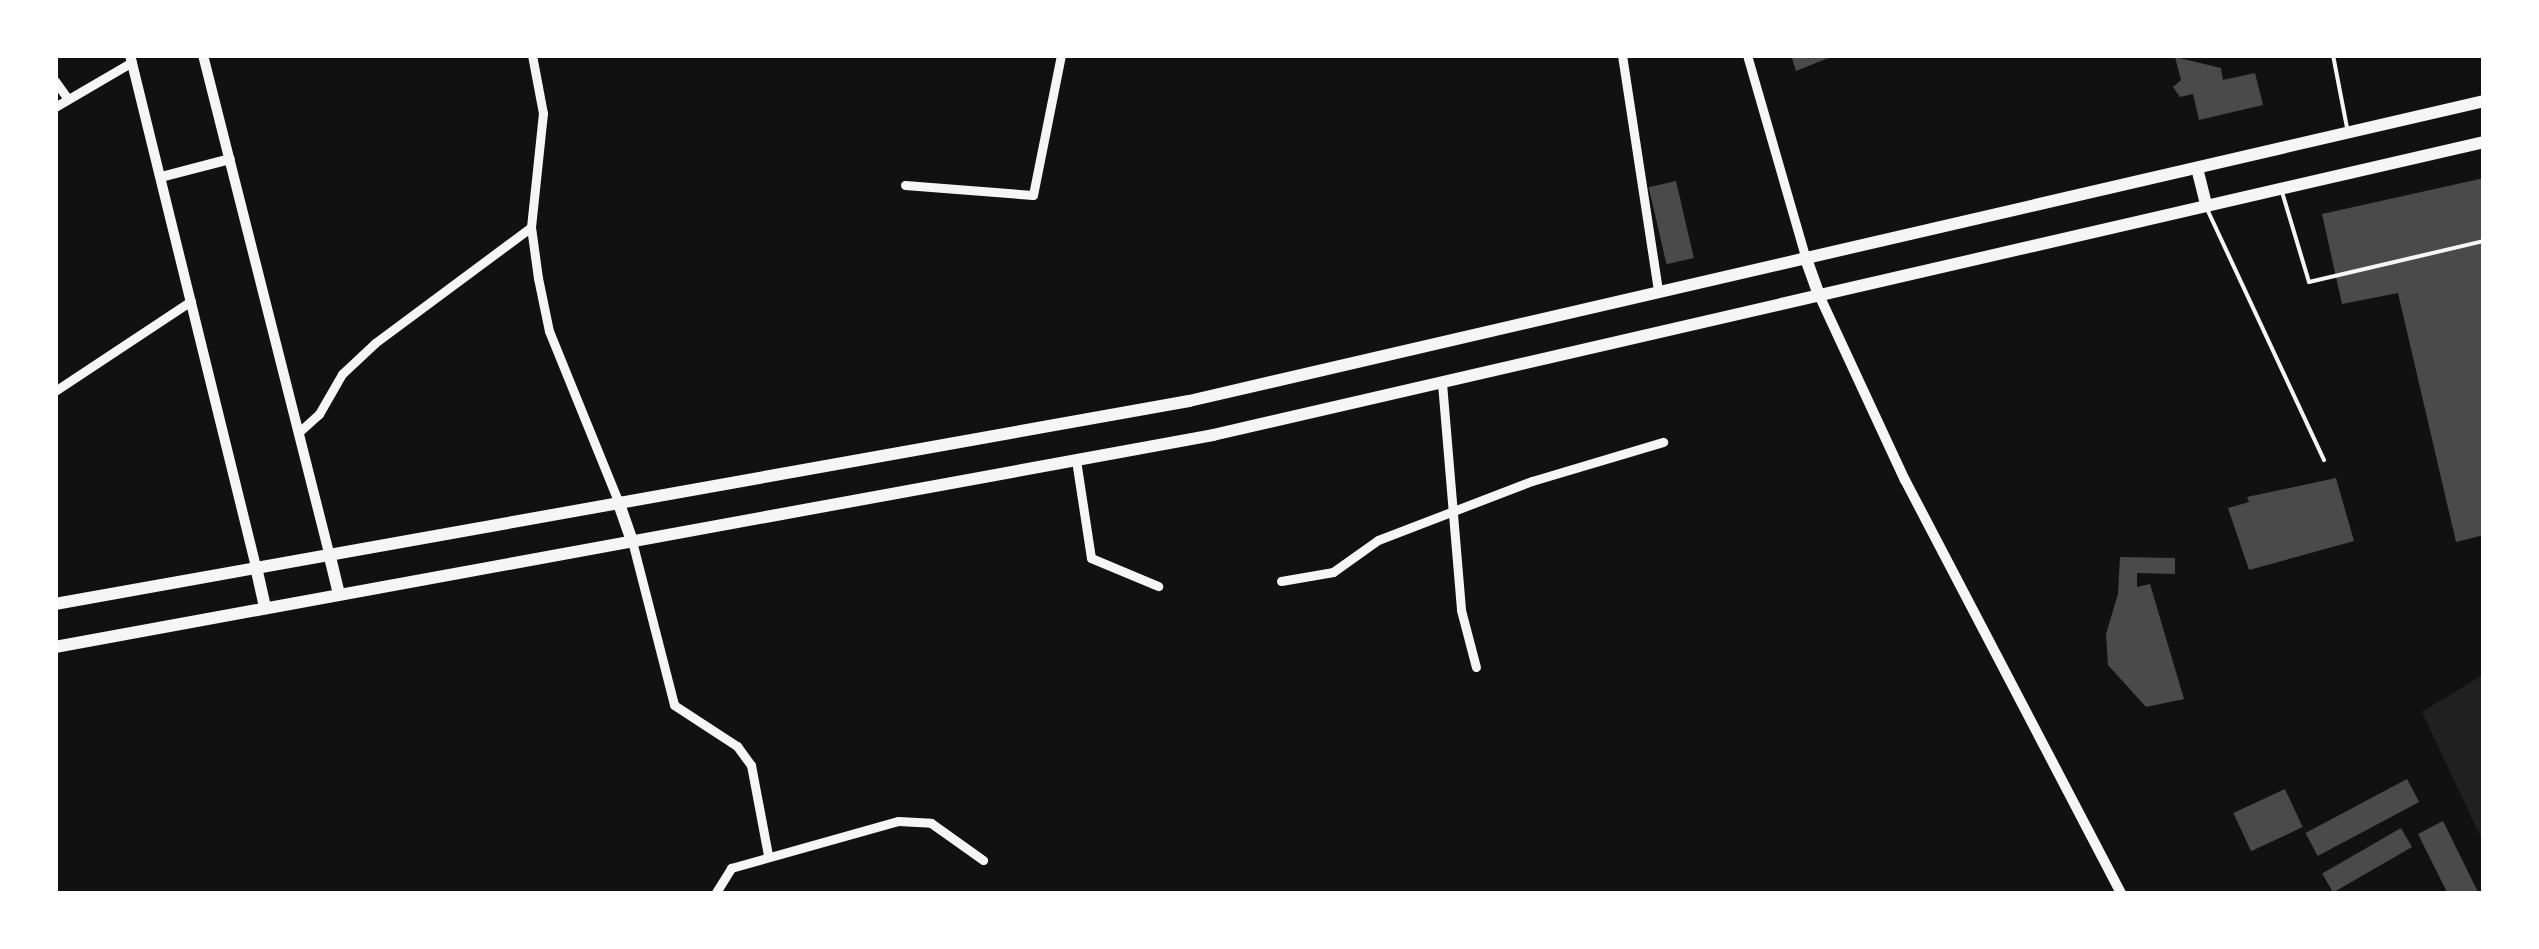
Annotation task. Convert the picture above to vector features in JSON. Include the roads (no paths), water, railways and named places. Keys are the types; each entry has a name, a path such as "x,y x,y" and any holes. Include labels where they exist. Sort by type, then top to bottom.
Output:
{"main road":[{"path":"55,604 1150,409 2484,101"},
{"path":"55,646 1076,460 1442,383 2484,142"},
{"path":"2196,168 2206,205"},
{"path":"1806,256 1820,295"},
{"path":"618,501 632,541"},
{"path":"330,553 339,594"},
{"path":"256,566 265,607"}],"street":[{"path":"203,55 330,553"},
{"path":"532,55 542,142 531,227 548,331 618,501"},
{"path":"904,185 1033,196 1062,55"},
{"path":"1622,55 1658,290"},
{"path":"1747,55 1806,256"},
{"path":"55,106 131,58 256,566"},
{"path":"55,81 68,99"},
{"path":"162,177 230,159"},
{"path":"299,432 319,414 342,374 375,344 531,227"},
{"path":"1820,295 1905,480 2121,894"},
{"path":"55,391 191,300"},
{"path":"1442,383 1458,513 1461,610 1476,666"},
{"path":"1281,581 1333,572 1378,540 1458,513 1532,481 1662,442"},
{"path":"1076,460 1091,558 1158,586"},
{"path":"632,541 674,706 737,746 752,765 768,856"},
{"path":"715,894 721,875 768,856 917,818 983,860"}],"lane":[{"path":"2333,55 2348,133"},
{"path":"2281,188 2309,282 2484,242"},
{"path":"2206,205 2218,244 2324,460"}]}
